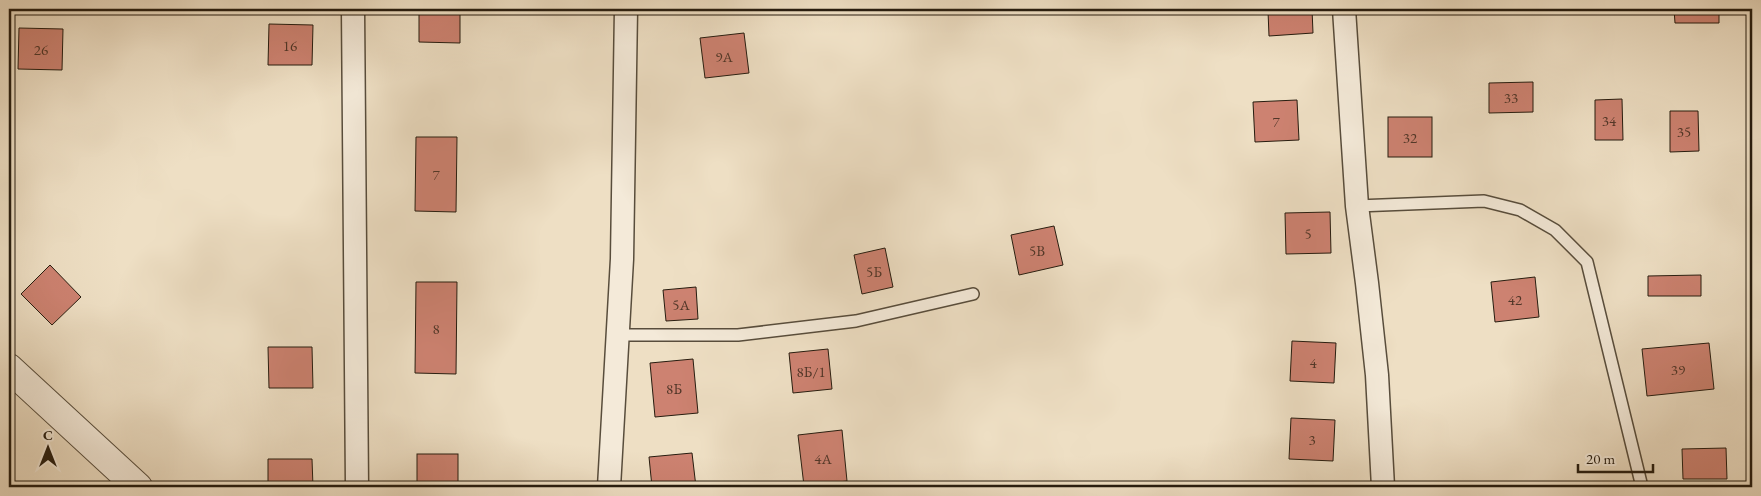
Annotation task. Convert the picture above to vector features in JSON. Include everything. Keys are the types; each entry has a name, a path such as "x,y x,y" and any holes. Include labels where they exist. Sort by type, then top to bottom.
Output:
{"street":[{"path":"353,9 357,487"},
{"path":"609,487 622,249 626,9"},
{"path":"1344,9 1357,206 1377,375 1383,487"},
{"path":"9,368 138,487"}],"lane":[{"path":"1357,206 1484,200 1520,210 1555,230 1587,262 1642,487"},
{"path":"618,335 738,335 757,333 856,321 973,294"}],"building":[{"path":"419,9 460,9 460,43 419,42"},
{"path":"1312,9 1313,33 1269,36 1268,11"},
{"path":"1674,9 1719,9 1719,23 1675,23"},
{"path":"269,24 313,25 312,65 268,65"},
{"path":"19,28 63,29 62,70 18,69"},
{"path":"744,33 749,73 705,78 700,38"},
{"path":"1533,82 1533,112 1489,113 1489,83"},
{"path":"1622,99 1623,140 1595,140 1595,100"},
{"path":"1297,100 1299,140 1255,142 1253,102"},
{"path":"1670,111 1698,111 1699,151 1670,152"},
{"path":"1388,117 1432,117 1432,157 1388,157"},
{"path":"416,137 457,137 456,212 415,211"},
{"path":"1330,212 1331,253 1286,254 1285,213"},
{"path":"1054,226 1063,265 1019,275 1011,235"},
{"path":"885,248 893,287 862,294 854,255"},
{"path":"50,265 81,297 52,325 21,294"},
{"path":"1701,275 1701,296 1648,296 1648,276"},
{"path":"1535,277 1539,317 1495,322 1491,282"},
{"path":"416,282 457,282 456,374 415,373"},
{"path":"696,287 698,319 666,321 663,290"},
{"path":"1292,341 1336,343 1334,383 1290,381"},
{"path":"1709,343 1714,389 1647,396 1642,349"},
{"path":"268,347 312,347 313,388 269,388"},
{"path":"828,349 832,389 793,393 789,353"},
{"path":"693,359 698,413 655,417 650,363"},
{"path":"1291,418 1335,420 1333,461 1289,459"},
{"path":"842,430 847,481 804,486 798,435"},
{"path":"1726,448 1727,479 1683,479 1682,449"},
{"path":"692,453 696,487 652,487 649,457"},
{"path":"417,454 458,454 458,487 417,487"},
{"path":"268,459 312,459 313,487 268,487"},
{"path":"1594,485 1594,487 1557,487"}]}
